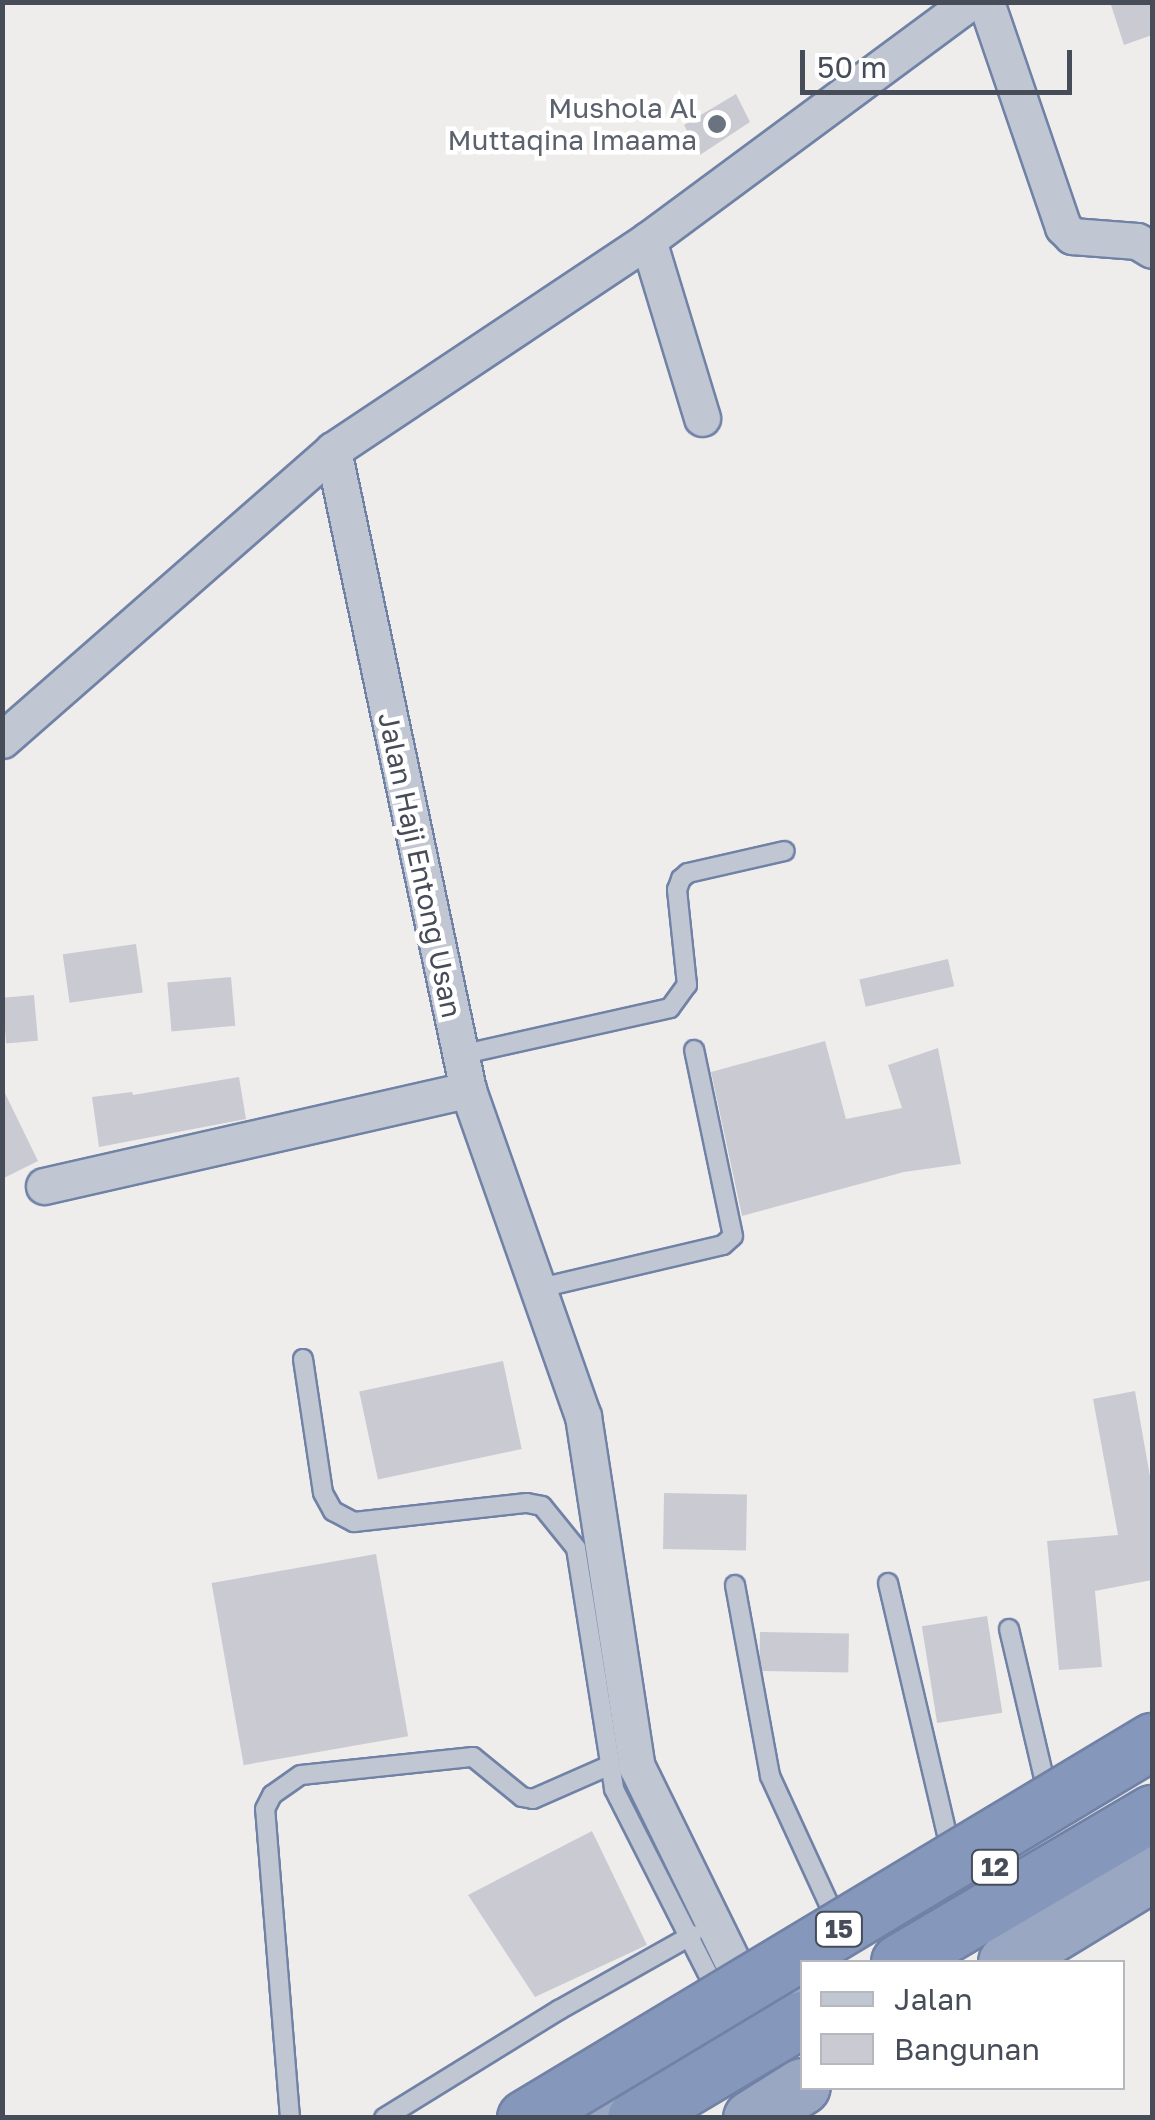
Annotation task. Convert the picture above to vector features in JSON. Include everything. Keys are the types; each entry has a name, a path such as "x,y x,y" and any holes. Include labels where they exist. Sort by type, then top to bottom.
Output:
{"highway":[{"name":"15","path":"526,2118 1152,1741"},
{"name":"12","path":"864,1959 960,1888 1152,1770"},
{"name":"15","path":"864,1959 1152,1813"},
{"path":"1009,1960 1152,1873"},
{"path":"635,2118 764,2019 800,1985"},
{"path":"582,2118 764,2019"},
{"path":"751,2118 800,2087"}],"street":[{"path":"2,740 333,450 648,240 970,2"},
{"path":"986,2 1064,228 1072,236 1137,241 1152,250"},
{"path":"648,240 702,418"},
{"name":"Jalan Haji Entong Usan","path":"333,450 468,1090 583,1416 637,1767 764,2019"},
{"path":"44,1186 468,1090"}],"lane":[{"path":"460,1056 670,1008 687,985 677,890 680,879 688,873 785,852"},
{"path":"540,1288 723,1246 733,1236 694,1050"},
{"path":"303,1359 323,1493 333,1511 354,1522 527,1503 542,1506 576,1548 614,1789 692,1935 764,2019"},
{"path":"888,1583 960,1888"},
{"path":"735,1585 770,1776 829,1908 864,1959"},
{"path":"1008,1629 1053,1818"},
{"path":"290,2118 265,1809 272,1795 301,1775 473,1757 522,1797 532,1799 608,1766"},
{"path":"384,2118 559,2010 692,1935"}],"building":[{"path":"1110,2 1152,2 1152,35 1124,45"},
{"name":"Mushola Al Muttaqina Imaama","path":"736,94 750,122 700,155 684,125"},
{"path":"136,944 143,993 70,1003 63,954"},
{"path":"948,959 954,986 866,1007 859,979"},
{"path":"231,977 235,1026 172,1031 167,983"},
{"path":"34,995 38,1041 6,1044 2,998"},
{"path":"825,1041 846,1119 902,1108 888,1065 938,1048 961,1164 904,1172 742,1216 711,1072"},
{"path":"239,1077 246,1119 99,1147 92,1097 132,1092 133,1095"},
{"path":"2,1087 38,1161 2,1179"},
{"path":"503,1361 522,1449 378,1480 359,1392"},
{"path":"1135,1391 1152,1488 1152,1580 1095,1591 1102,1667 1059,1670 1047,1541 1118,1535 1093,1399"},
{"path":"664,1493 747,1494 746,1550 663,1549"},
{"path":"376,1554 408,1736 244,1765 212,1583"},
{"path":"987,1616 1002,1713 937,1723 922,1626"},
{"path":"760,1632 849,1634 848,1673 759,1671"},
{"path":"592,1831 647,1945 535,1997 468,1895"}],"place":[{"name":"Mushola Al Muttaqina Imaama","path":"717,124"}]}
